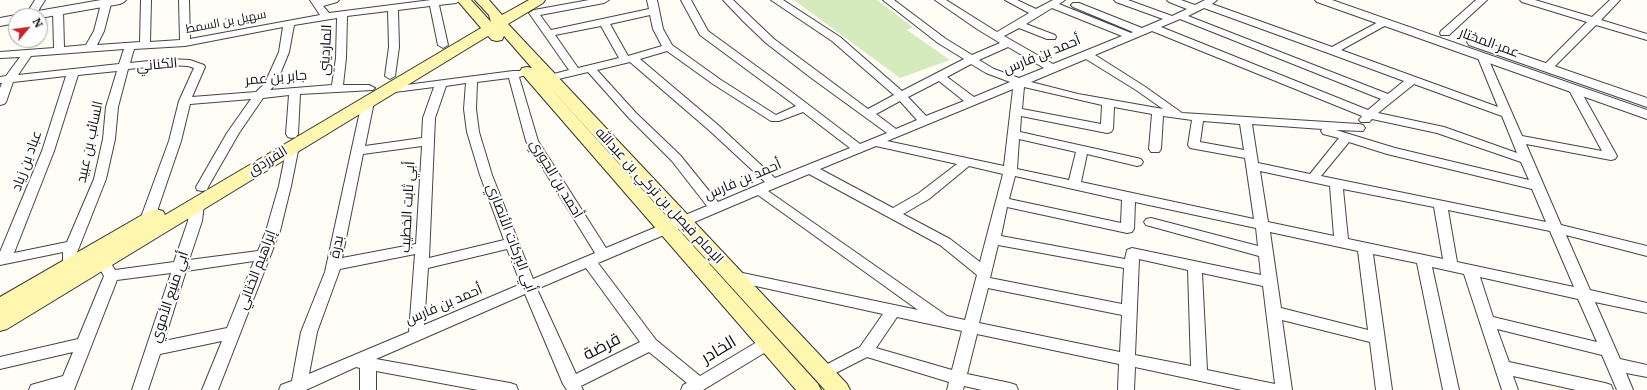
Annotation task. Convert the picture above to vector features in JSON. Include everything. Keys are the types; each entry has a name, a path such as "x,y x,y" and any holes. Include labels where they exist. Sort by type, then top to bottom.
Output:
{"main road":[{"name":"الإمام فيصل بن تركي بن عبدالله","path":"464,0 492,22 550,78 839,390"},
{"name":"الإمام فيصل بن تركي بن عبدالله","path":"482,0 492,22 521,73 666,228 810,390"},
{"name":"الفرزدق","path":"0,323 106,269 197,204 293,140 492,22 518,0"},
{"name":"الفرزدق","path":"389,83 443,45 538,0"},
{"name":"الفرزدق","path":"0,307 202,187 293,140"}],"street":[{"path":"48,13 80,4 120,0"},
{"path":"145,45 146,0"},
{"path":"184,0 184,43"},
{"path":"317,2 334,0"},
{"name":"سهيل بن السمط","path":"0,55 184,43 342,14 377,5 393,7 456,0"},
{"path":"576,72 534,13 604,0"},
{"path":"652,0 658,29 668,47 717,82 775,119 805,107"},
{"path":"686,0 704,33 859,148"},
{"path":"728,0 770,41 867,114 895,133"},
{"path":"776,0 836,39 901,96 924,121"},
{"path":"888,0 942,41 990,71 1019,82 1078,97 1180,116 1359,128 1376,146"},
{"path":"940,0 1008,43 1052,68"},
{"path":"1010,0 1036,13"},
{"path":"1119,0 1176,17 1390,99"},
{"path":"1172,0 1203,4 1507,114"},
{"name":"عمر المختار","path":"1321,0 1647,115"},
{"name":"عمر المختار","path":"1352,0 1647,103"},
{"path":"1445,33 1482,0"},
{"path":"1525,0 1647,37"},
{"path":"1547,68 1615,0"},
{"path":"90,48 99,31 106,1"},
{"name":"المارديني","path":"317,2 326,17"},
{"path":"428,2 443,45"},
{"path":"997,36 1058,2 1369,115 1440,130 1527,160"},
{"name":"أحمد بن فارس","path":"294,388 361,362 416,335 666,228 1176,17 1203,4"},
{"path":"393,7 394,47 389,83 441,84 521,73"},
{"path":"58,11 59,50"},
{"path":"548,34 605,23 655,11"},
{"name":"المارديني","path":"338,88 341,58 342,14"},
{"path":"1332,51 1384,22"},
{"path":"202,187 233,132 260,94 270,84 284,52 289,23"},
{"path":"605,23 628,58 714,128 774,184"},
{"path":"1018,24 1051,37"},
{"path":"867,114 972,59 1008,43"},
{"name":"السائب بن عبيد","path":"70,266 69,255 72,246 100,180 109,138 112,107 130,46"},
{"path":"550,78 668,47"},
{"path":"0,102 5,80 28,53"},
{"path":"1086,54 1140,88 1180,116"},
{"path":"1483,58 1626,390"},
{"name":"الكناني","path":"5,80 168,62 190,63 200,67 185,101 175,141 146,220"},
{"path":"590,68 632,115 676,158 716,208"},
{"name":"عباد بن زياد","path":"2,260 48,151 73,72"},
{"name":"أحمد بن الجوري","path":"521,73 532,141 596,258 650,344 694,387"},
{"path":"939,76 972,101"},
{"name":"أبي البركات الأنصاري","path":"472,79 470,109 473,132 486,175 529,287 573,387"},
{"path":"1359,128 1369,115 1412,80"},
{"path":"956,384 1010,172 1019,82"},
{"name":"أبي ثابت الخطيب","path":"416,335 429,118 441,84"},
{"name":"جابر بن عمر","path":"185,101 338,88 368,95"},
{"path":"1518,139 1611,156 1575,90"},
{"name":"إبراهيم الختاني","path":"210,390 273,231 285,186 293,140 295,91"},
{"name":"بدرة","path":"294,388 309,332 334,265 368,95"},
{"path":"1016,112 1107,129 1108,103"},
{"path":"1155,149 1158,112"},
{"path":"1198,117 1194,145 1313,178 1556,228 1647,251"},
{"path":"1245,120 1266,253 1284,390"},
{"path":"1308,125 1376,146 1456,167 1538,186"},
{"path":"1014,134 1137,162"},
{"path":"1313,178 1346,137"},
{"path":"358,151 428,141"},
{"path":"874,142 1647,308"},
{"path":"1074,185 1082,150"},
{"path":"893,214 924,196 967,162"},
{"path":"810,169 945,242 983,278 1130,311"},
{"path":"1336,183 1341,242"},
{"path":"759,190 945,322"},
{"path":"1002,202 1127,229 1130,197"},
{"name":"أبي منيع الأموي","path":"140,390 195,221 197,204"},
{"path":"1440,204 1451,266"},
{"path":"1151,222 1266,253"},
{"path":"993,238 1132,265"},
{"path":"421,265 512,244"},
{"path":"2,260 72,246"},
{"path":"334,265 422,248"},
{"path":"1365,248 1384,390"},
{"path":"1126,390 1132,253 1270,282"},
{"path":"37,390 68,386 83,344 106,269 179,267 263,256"},
{"path":"1423,260 1451,390"},
{"path":"1195,266 1199,374"},
{"path":"1470,270 1510,390"},
{"path":"733,276 945,322 1273,390"},
{"path":"824,373 866,351 893,310"},
{"path":"1274,312 1378,338"},
{"path":"1487,321 1612,358 1647,371"},
{"path":"153,349 232,332"},
{"name":"الخادر","path":"694,387 768,343"},
{"path":"0,363 83,344"},
{"name":"قرضة","path":"573,387 650,344"},
{"path":"866,351 956,384 1010,390"},
{"path":"368,390 361,362 510,390"},
{"path":"1502,367 1605,390"}],"green space":[{"path":"794,0 877,0 913,27 907,30 950,60 900,78"}]}
